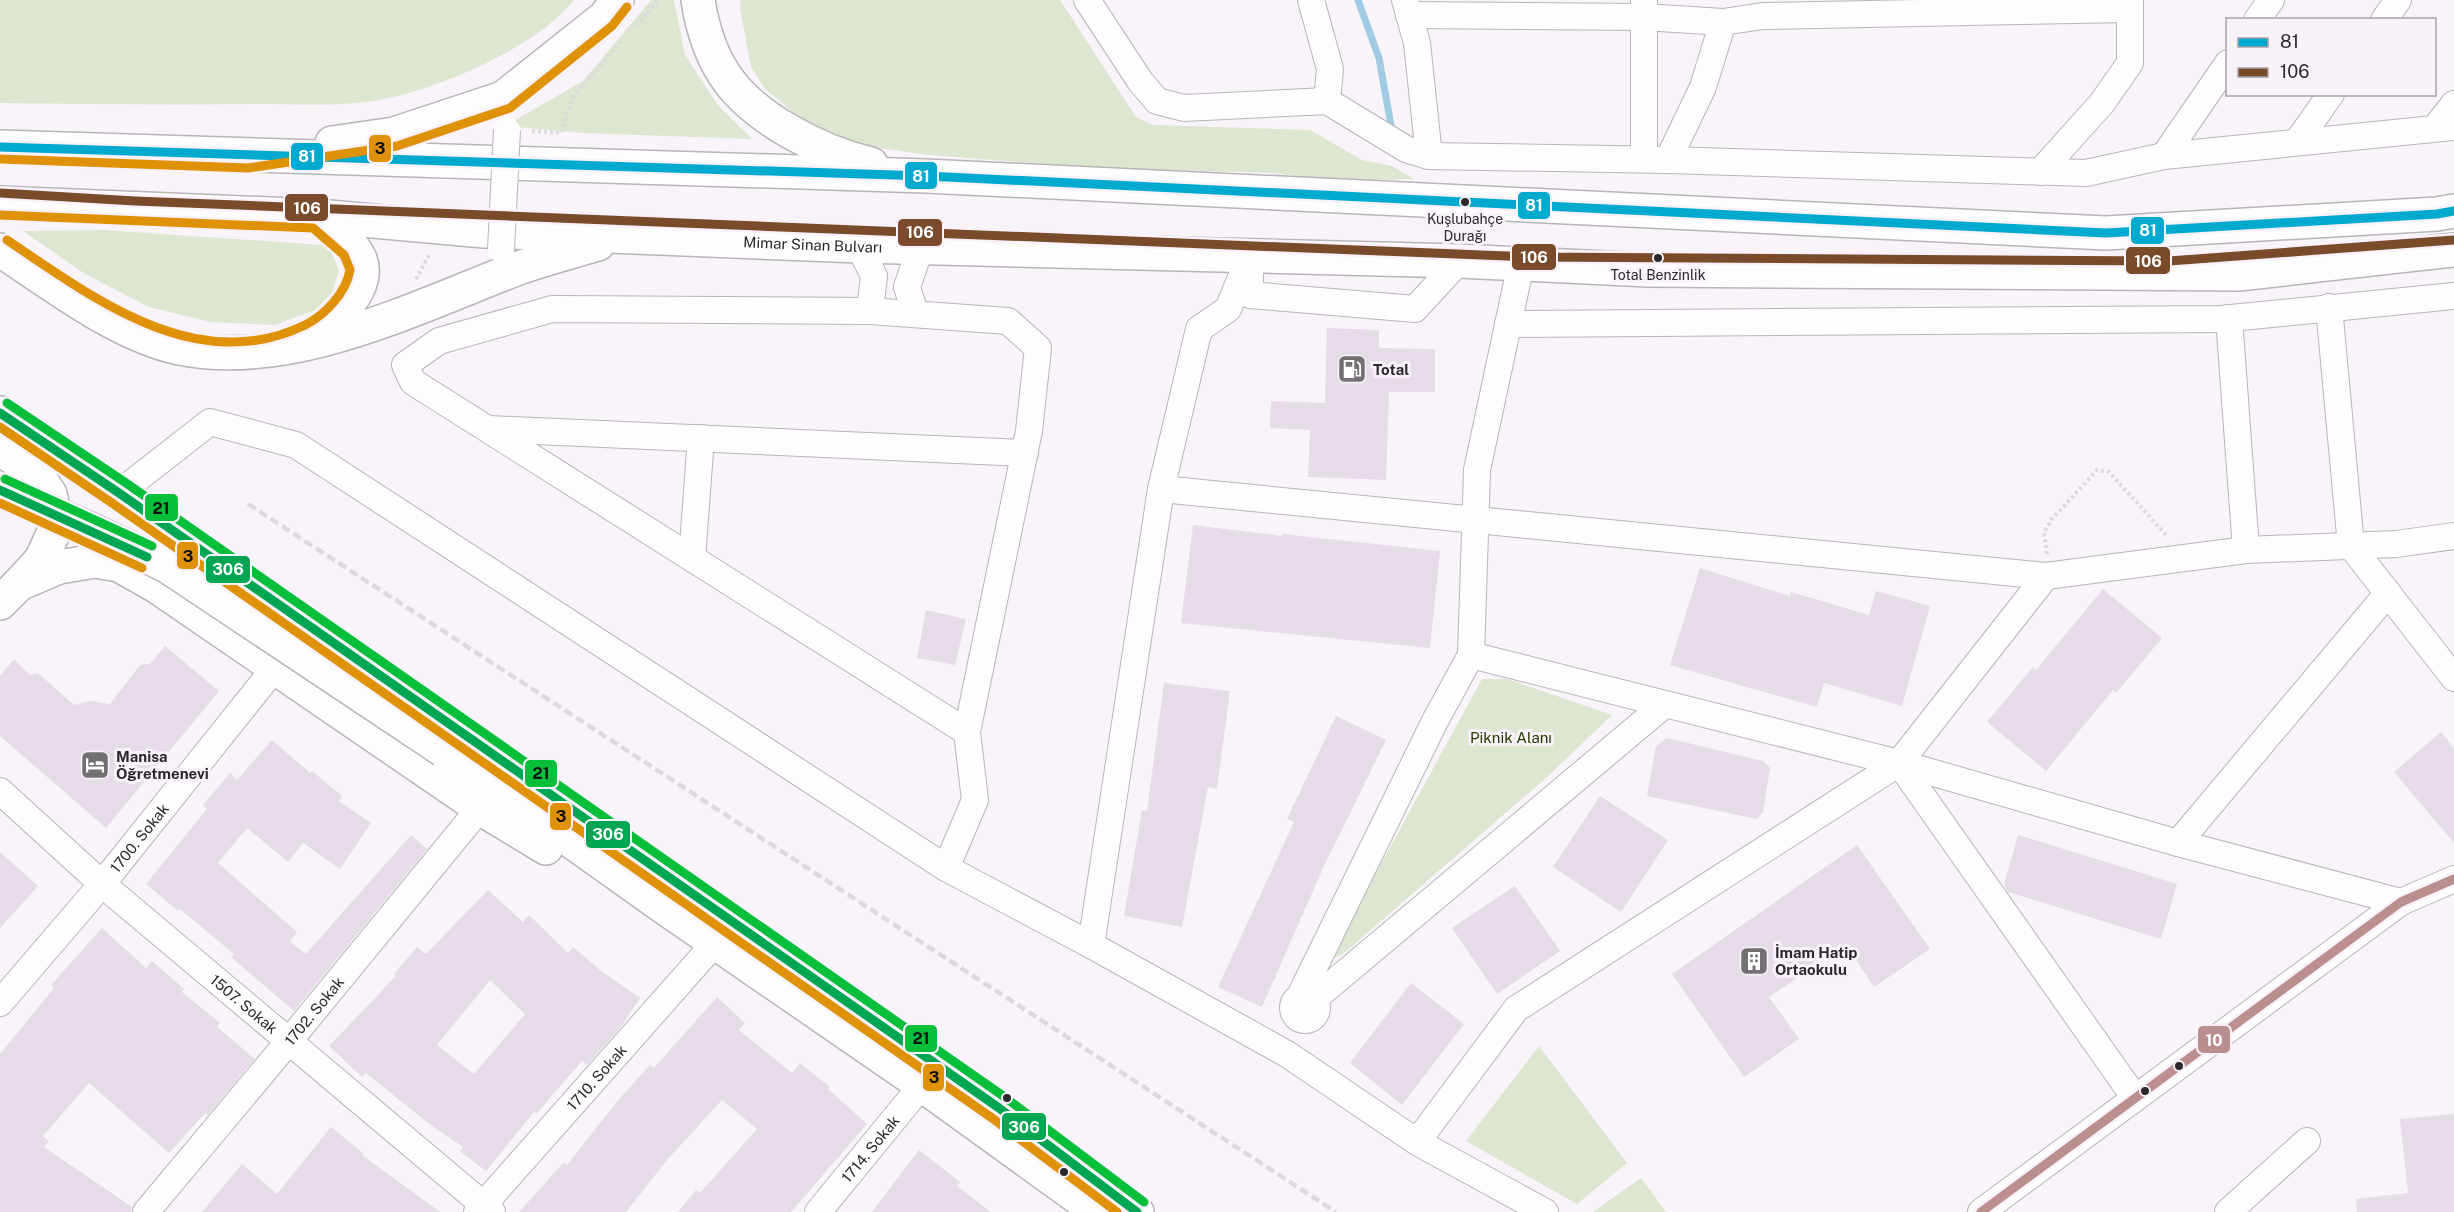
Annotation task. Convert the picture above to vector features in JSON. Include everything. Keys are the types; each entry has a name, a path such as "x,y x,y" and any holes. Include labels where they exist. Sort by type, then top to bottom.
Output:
{"main road":[{"path":"698,0 710,48 725,76 770,119 801,138 852,159 926,176"},
{"path":"247,156 394,134 503,98 610,6"},
{"path":"0,147 926,176 2106,233 2436,214 2454,210"},
{"name":"Mimar Sinan Bulvarı","path":"14,203 318,216 484,231 859,246 1459,261 1648,270 2239,274 2454,250"},
{"path":"289,347 323,329 346,306 357,289 363,273 362,262 358,254 337,231 318,216"},
{"path":"0,250 91,309 151,339 178,347 209,352 257,353 354,330 518,269 623,236"},
{"path":"0,413 119,493 999,1108 1137,1212"},
{"path":"0,450 33,469 50,494 57,525 41,560 9,593"},
{"path":"0,458 10,481 8,496 0,511"},
{"path":"0,490 167,566 443,750 715,943 922,1085 1098,1212"},
{"path":"9,593 59,567 95,561 119,566 156,586 480,808 566,859 668,910"}],"street":[{"path":"1087,0 1140,81 1157,101 1184,108 1327,101 1406,149 1430,156 1656,159 2086,173 2164,156 2444,128 2454,104"},
{"path":"1311,0 1330,69 1327,101"},
{"path":"2259,18 2271,0"},
{"path":"2385,18 2398,0"},
{"path":"1430,156 1417,43 1407,8 1644,9 1723,22 1763,16 1877,7 2130,4 2130,63 2102,103 2040,172"},
{"path":"1644,9 1656,159"},
{"path":"1656,159 1703,87 1723,22"},
{"path":"2164,156 2226,66"},
{"path":"2297,141 2330,96"},
{"path":"501,249 507,130"},
{"path":"859,246 874,276 870,311"},
{"path":"915,313 907,287 921,246"},
{"path":"1250,256 1250,296 1415,309 1459,261"},
{"path":"1091,945 1161,489 1199,328 1228,309 1250,256"},
{"path":"1287,1054 1305,1006 1435,721 1471,655 1477,470 1521,264"},
{"path":"1508,324 2229,318 2454,296"},
{"path":"2329,307 2351,546 2454,678"},
{"path":"946,868 975,800 967,732 1025,453 1038,348 1008,321 915,313 552,309 439,341 405,365 413,382 967,732"},
{"path":"2229,318 2246,550"},
{"path":"119,493 210,422 296,445 946,868 1091,945 1287,1054 1417,1142 1545,1212"},
{"path":"487,429 1025,453"},
{"path":"692,558 701,438"},
{"path":"1161,489 2046,576 2246,550 2396,544 2454,536"},
{"path":"1417,1142 1516,1010 1899,764 2046,576"},
{"path":"2178,843 2388,593"},
{"path":"1471,655 1899,764 2178,843 2401,902"},
{"name":"1700. Sokak","path":"0,1003 102,885 274,669"},
{"path":"1305,1006 1664,705"},
{"path":"1899,764 2135,1098"},
{"name":"1507. Sokak","path":"0,791 102,885 289,1041 484,1210"},
{"name":"1702. Sokak","path":"146,1212 480,808"},
{"path":"1981,1212 2401,902 2454,879"},
{"name":"1710. Sokak","path":"484,1210 715,943"},
{"name":"1714. Sokak","path":"818,1212 922,1085"},
{"path":"2228,1212 2307,1142"}],"path":[{"path":"507,130 561,133 574,95 658,0"},
{"path":"2046,576 2048,545 2044,532 2097,470 2109,472 2189,557"}],"green space":[{"path":"0,0 574,0 536,34 512,50 457,76 403,95 349,104 318,105 0,103"},
{"path":"651,0 674,0 685,55 717,104 752,139 583,133 505,126 583,81"},
{"path":"741,0 1060,0 1136,117 1153,125 1310,130 1362,160 1392,166 1414,179 1336,181 1273,173 1096,168 929,155 866,146 807,123 765,89 751,67 740,8"},
{"path":"104,230 321,245 331,251 339,270 332,293 315,310 275,325 210,322 149,307 85,274 23,231"},
{"name":"Piknik Alanı","path":"1482,679 1507,679 1612,715 1546,778 1343,954 1328,961"},
{"path":"1539,1046 1627,1163 1577,1204 1466,1141"},
{"path":"1641,1178 1666,1212 1593,1212"}],"building":[{"path":"1327,328 1379,330 1379,348 1435,349 1435,392 1389,392 1386,480 1308,477 1310,430 1270,428 1271,401 1325,403"},
{"path":"1193,525 1440,551 1430,648 1181,623"},
{"path":"1700,568 1790,596 1791,592 1869,615 1876,591 1930,606 1902,706 1824,683 1817,707 1670,665"},
{"path":"2103,589 2162,638 2116,693 2113,690 2046,771 1987,722 2033,667 2036,670"},
{"path":"926,610 966,619 955,665 917,658"},
{"name":"Manisa Öğretmenevi","path":"165,646 219,691 106,828 0,736 0,676 14,659 30,675 38,673 74,705 90,701 110,704 140,665 150,664"},
{"path":"1164,683 1230,691 1217,789 1208,787 1182,927 1124,916 1142,810 1147,811"},
{"path":"1336,716 1386,740 1324,866 1262,1007 1218,987 1294,822 1287,819"},
{"path":"2441,732 2454,748 2454,843 2394,772"},
{"path":"1667,738 1763,761 1770,768 1763,812 1757,819 1647,796 1656,746"},
{"path":"272,740 310,773 312,771 342,796 339,801 371,823 340,869 303,843 288,862 247,828 218,863 297,932 290,942 306,954 411,835 427,849 294,1011 231,957 234,954 146,884 207,809 203,805 230,773 237,780"},
{"path":"1600,796 1668,840 1621,912 1553,867"},
{"path":"2018,835 2177,884 2161,939 2008,892 2004,885"},
{"name":"İmam Hatip Ortaokulu","path":"1857,845 1930,949 1874,987 1846,945 1769,997 1799,1039 1744,1077 1672,974"},
{"path":"0,852 38,886 0,928"},
{"path":"1515,886 1560,951 1497,994 1452,928"},
{"path":"488,890 523,922 529,915 568,953 573,947 600,970 640,998 620,1028 587,1065 582,1061 536,1114 534,1112 486,1171 460,1151 463,1147 428,1123 366,1073 362,1077 329,1046 396,976 394,974 417,947 426,954","holes":["490,980 525,1014 474,1074 437,1045"]},
{"path":"102,928 146,968 152,961 184,989 182,992 220,1023 217,1027 255,1059 208,1115 205,1113 169,1153 89,1083 43,1136 49,1141 44,1147 132,1207 131,1212 0,1212 0,1054 54,988 51,985"},
{"path":"1411,983 1464,1024 1402,1105 1350,1063"},
{"path":"717,997 745,1023 739,1030 792,1073 800,1063 830,1087 828,1089 867,1124 791,1212 678,1212 696,1190 700,1193 757,1129 722,1100 667,1160 626,1212 519,1212 564,1162 567,1165 619,1099 650,1065 654,1068"},
{"path":"2454,1114 2454,1212 2357,1212 2356,1199 2408,1193 2400,1119"},
{"path":"331,1127 363,1153 362,1155 440,1212 202,1212 242,1164 277,1194"},
{"path":"919,1150 960,1182 957,1186 991,1212 872,1212"}],"waterway":[{"path":"1358,0 1379,58 1392,131"}],"railway":[{"path":"248,504 1336,1212"}],"transit line":[{"name":"3","path":"0,159 248,168 397,146 510,108 612,26 627,7"},
{"name":"81","path":"0,147 926,176 2106,233 2437,214 2454,211"},
{"name":"106","path":"0,193 135,201 1530,257 2169,261 2454,240"},
{"name":"3","path":"0,215 313,228 344,255 350,270 348,279 334,302 313,321 265,339 225,342 186,336 147,324 74,285 7,240"},
{"name":"21","path":"7,403 126,483 1006,1098 1144,1202"},
{"name":"306","path":"0,413 119,493 999,1108 1137,1212"},
{"name":"3","path":"0,427 992,1118 1117,1212"},
{"name":"21","path":"5,479 152,546"},
{"name":"306","path":"0,490 147,557"},
{"name":"3","path":"0,503 142,568"},
{"name":"10","path":"1981,1212 2401,902 2454,879"}],"place":[{"name":"Kuşlubahçe Durağı","path":"1465,202"},
{"name":"Total Benzinlik","path":"1658,258"},
{"name":"Total","path":"1352,369"},
{"name":"Manisa Öğretmenevi","path":"95,765"},
{"name":"İmam Hatip Ortaokulu","path":"1754,961"}]}
